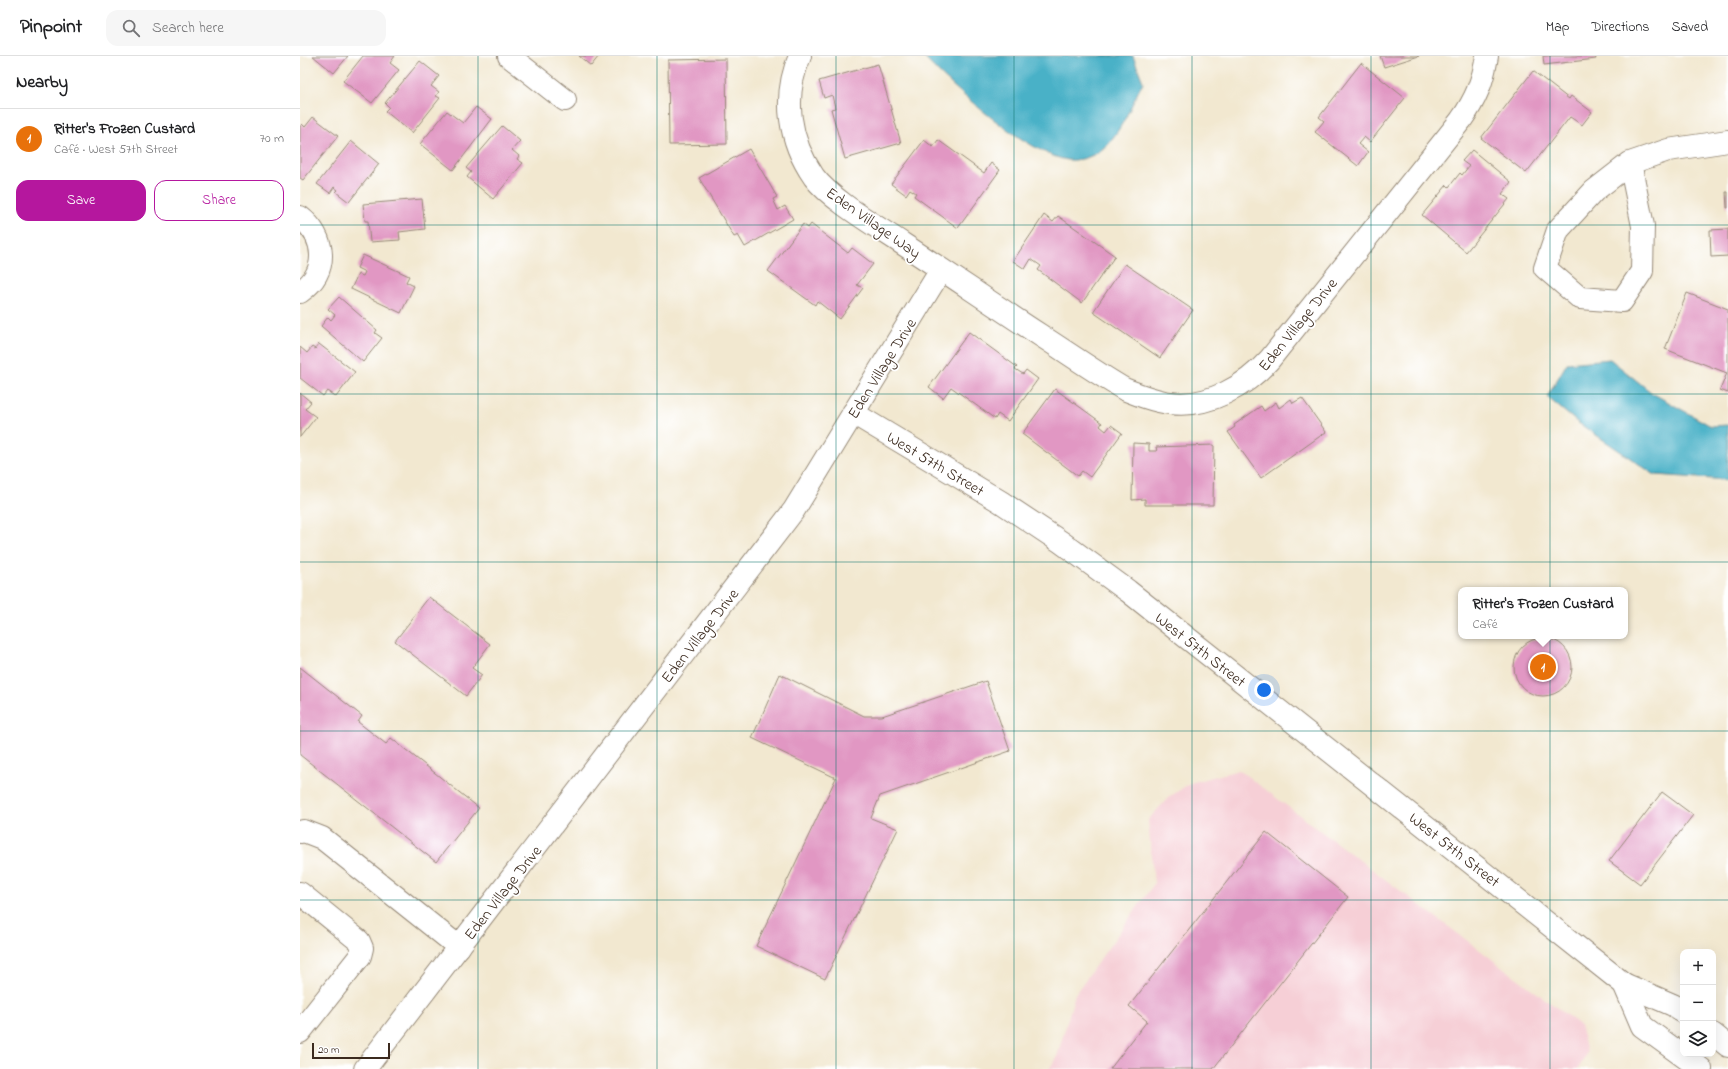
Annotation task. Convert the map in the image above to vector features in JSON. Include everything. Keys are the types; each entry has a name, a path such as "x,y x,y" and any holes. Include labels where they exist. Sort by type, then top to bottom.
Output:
{"street":[{"path":"509,56 565,100"},
{"name":"Eden Village Way","path":"800,56 793,74 791,86 790,122 793,135 802,157 815,178 823,187 842,202 941,270"},
{"name":"Eden Village Drive","path":"365,1069 794,510 941,270 1124,389 1147,398 1171,404 1189,403 1209,399 1232,391 1254,376 1270,359 1461,120 1480,87 1487,56"},
{"path":"1630,163 1643,226 1642,271 1622,301 1580,298 1545,268 1558,230 1594,191 1630,163 1668,150 1728,141"},
{"path":"300,217 309,224 318,239 321,261 314,278 300,292"},
{"name":"West 57th Street","path":"853,413 1001,502 1061,542 1128,591 1624,984 1673,1005 1680,1010"},
{"path":"300,832 304,831 322,838 459,947"},
{"path":"300,893 359,941 362,948 360,956 300,1032"},
{"name":"West 57th Street","path":"1624,984 1642,1026 1701,1069"},
{"path":"1716,1036 1728,1046"}],"shaded area":[{"path":"1239,770 1580,1025 1587,1052 1578,1069 1049,1069 1057,1057 1075,994 1154,884 1148,820 1168,798 1190,783"}],"water":[{"path":"923,56 1133,56 1143,82 1124,121 1105,147 1087,158 1068,160 1052,156 1012,133 970,101"},
{"path":"1610,359 1652,393 1711,426 1728,425 1728,480 1655,475 1577,422 1547,397 1567,363"}],"building":[{"path":"313,56 348,56 334,73"},
{"path":"363,56 395,56 390,63 399,70 372,103 343,81"},
{"path":"579,56 599,56 591,66"},
{"path":"1380,56 1419,56 1384,67"},
{"path":"1543,56 1595,56 1596,59 1544,65"},
{"path":"726,59 727,144 669,145 668,60"},
{"path":"420,61 439,76 431,86 439,92 436,96 440,98 412,133 385,111 389,107 385,103"},
{"path":"1361,63 1405,98 1370,142 1364,137 1358,144 1368,152 1358,166 1315,132 1324,121 1319,117"},
{"path":"878,64 901,143 845,159 831,109 835,108 832,95 824,98 819,81"},
{"path":"1533,71 1569,99 1571,96 1592,112 1582,125 1570,117 1526,173 1481,138"},
{"path":"476,107 492,119 453,170 420,144 447,111 463,123"},
{"path":"313,117 338,136 303,180 300,178 300,127 302,124 305,127"},
{"path":"502,126 520,141 512,150 519,156 517,159 523,163 493,199 467,177 471,172 466,168"},
{"path":"924,140 933,147 938,140 984,173 991,163 1000,170 958,228 914,196 916,193 910,189 906,195 891,184"},
{"path":"351,141 379,164 349,202 336,192 338,190 334,187 330,193 317,184"},
{"path":"749,149 777,197 773,199 778,210 785,206 793,219 745,247 738,235 734,237 699,178"},
{"path":"1472,150 1511,182 1502,194 1509,199 1466,252 1422,215 1447,185 1449,187 1460,173 1462,175 1469,166 1462,161"},
{"path":"1726,192 1728,192 1728,208 1727,208"},
{"path":"422,199 425,229 399,232 400,240 370,242 368,221 365,221 363,204"},
{"path":"1044,215 1053,222 1058,216 1115,256 1082,303 1038,270 1041,266 1031,259 1025,269 1013,261"},
{"path":"803,224 808,228 811,224 848,253 852,248 873,264 857,285 863,288 840,319 817,301 815,305 768,271"},
{"path":"1728,229 1728,256 1711,257 1710,230"},
{"path":"363,255 409,276 406,282 414,286 401,313 351,289 358,274 363,276 365,272 357,268"},
{"path":"1125,264 1193,310 1160,358 1093,312"},
{"path":"1687,293 1728,309 1728,393 1720,390 1727,373 1665,349"},
{"path":"339,297 377,330 375,333 382,338 363,362 321,326 328,317 331,320 335,315 328,309"},
{"path":"969,332 1017,367 1015,369 1023,374 1026,370 1038,379 1008,421 998,414 995,419 951,387 943,398 929,387"},
{"path":"319,344 355,372 336,397 327,391 323,396 300,378 300,347 307,353 312,347 315,349"},
{"path":"1055,389 1102,423 1100,426 1106,431 1111,425 1122,433 1090,477 1082,471 1078,476 1022,434"},
{"path":"300,393 311,402 305,409 316,417 300,437"},
{"path":"1302,398 1326,432 1261,478 1228,432 1235,427 1234,425 1261,406 1264,411 1276,402 1279,408 1291,399 1293,403"},
{"path":"1133,443 1149,444 1149,451 1157,451 1156,447 1214,445 1213,505 1145,505 1145,499 1132,500"},
{"path":"429,597 490,644 472,668 482,675 466,696 395,641"},
{"path":"1537,639 1549,639 1559,643 1567,651 1571,661 1571,673 1567,683 1559,691 1543,696 1527,691 1519,683 1514,667 1519,651 1527,643"},
{"path":"300,667 362,716 358,722 386,744 391,738 479,808 436,862 300,755"},
{"path":"780,674 864,716 882,716 986,681 1010,751 880,796 871,818 898,829 825,979 756,946 836,778 752,738"},
{"path":"1662,792 1693,815 1640,884 1609,861"},
{"path":"1266,832 1348,897 1213,1069 1110,1069 1147,1021 1129,1006"}],"place":[{"name":"Ritter's Frozen Custard","path":"1543,667"}]}
